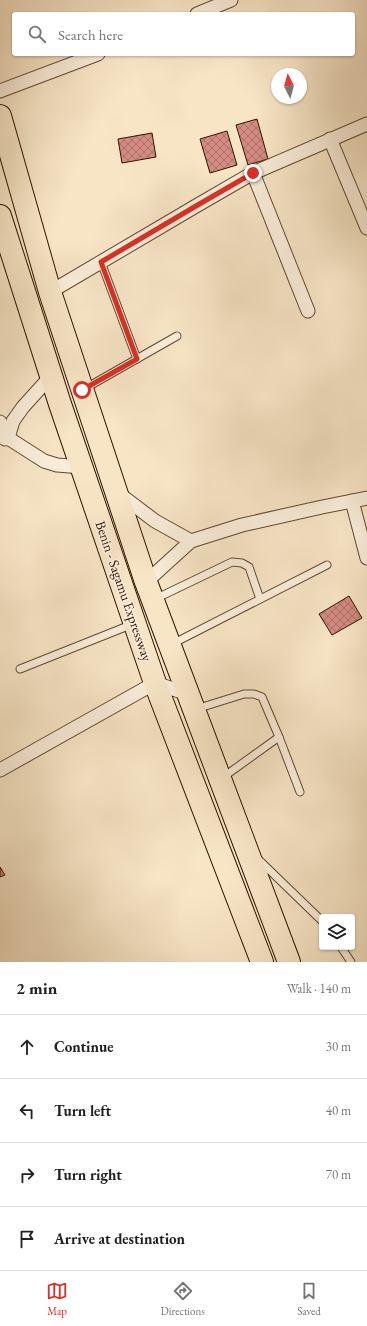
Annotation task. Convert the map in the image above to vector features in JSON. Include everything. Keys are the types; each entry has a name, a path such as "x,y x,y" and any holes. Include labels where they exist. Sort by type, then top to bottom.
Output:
{"highway":[{"path":"0,116 50,292 149,591 289,962"},
{"name":"Benin - Sagamu Expressway","path":"0,216 51,376 134,624 155,683 262,962"}],"street":[{"path":"202,12 231,0"},
{"path":"0,91 93,56"},
{"path":"50,292 253,173 367,124"},
{"path":"330,139 367,228"},
{"path":"253,173 308,311"},
{"path":"4,440 13,421 23,407 51,376"},
{"path":"0,422 4,440 44,461 56,465 82,467"},
{"path":"116,492 155,522 191,541"},
{"path":"149,591 191,541 242,525 367,498"},
{"path":"352,501 367,558"},
{"path":"0,770 155,683 191,702"}],"lane":[{"path":"101,262 137,359"},
{"path":"82,390 177,336"},
{"path":"149,591 232,562 242,563 249,567 260,599"},
{"path":"170,645 327,566"},
{"path":"20,669 134,624"},
{"path":"191,702 244,694 254,694 262,697 300,792"},
{"path":"220,779 279,737"},
{"path":"246,848 319,919"},
{"path":"343,950 351,962"}],"building":[{"path":"257,119 268,159 248,165 236,125"},
{"path":"227,131 237,165 210,173 200,139"},
{"path":"152,133 156,157 122,163 118,139"},
{"path":"349,596 362,618 332,635 319,614"},
{"path":"0,867 5,875 0,877"}],"route":[{"path":"82,390 137,359 101,262 253,173"}]}
